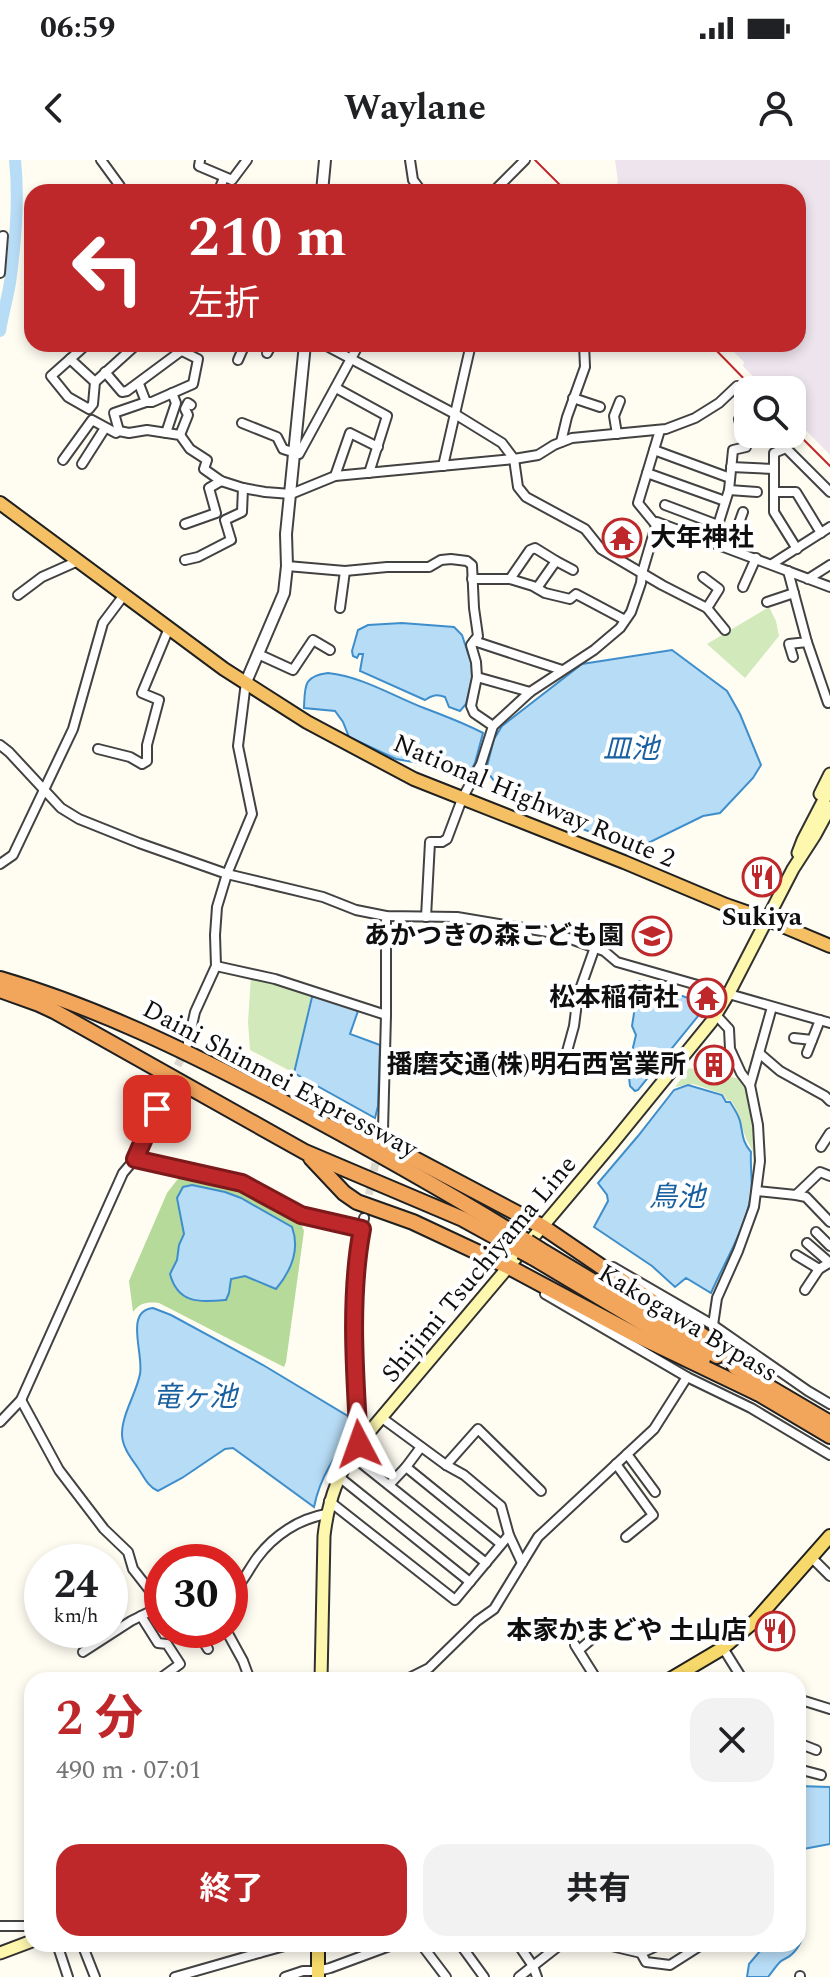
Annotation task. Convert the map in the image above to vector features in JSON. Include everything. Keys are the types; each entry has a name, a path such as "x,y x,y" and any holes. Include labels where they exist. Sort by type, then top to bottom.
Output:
{"highway":[{"name":"National Highway Route 2","path":"0,503 224,669 307,722 414,779 830,946"},
{"name":"Daini Shinmei Expressway","path":"0,979 60,998 119,1022 230,1074 320,1121 525,1247"},
{"name":"Daini Shinmei Expressway","path":"0,990 54,1011 305,1152 525,1247"},
{"path":"320,1121 371,1136 543,1227 712,1342 743,1371"},
{"path":"305,1152 344,1193 357,1202 413,1222 509,1267 636,1335 757,1393"},
{"name":"Kakogawa Bypass","path":"525,1247 830,1423"},
{"name":"Kakogawa Bypass","path":"525,1247 830,1436"}],"main road":[{"path":"793,869 810,817 830,774"},
{"path":"803,840 830,788"},
{"path":"793,869 830,807"},
{"path":"815,835 830,819"},
{"name":"Shijimi Tsuchiyama Line","path":"321,1672 324,1536 329,1501 338,1476 359,1444 543,1227 716,1015 793,869"},
{"path":"682,1672 723,1648 756,1620 830,1536"},
{"path":"0,1953 24,1944"},
{"path":"319,1952 322,1974"}],"street":[{"path":"101,160 119,184"},
{"path":"200,160 199,166 232,180 247,160"},
{"path":"323,184 325,160"},
{"path":"410,160 416,184"},
{"path":"501,184 525,160"},
{"path":"221,184 224,178"},
{"path":"0,273 3,236"},
{"path":"78,352 51,376 68,397 89,409 92,420 116,433 147,430 180,435 190,449 207,460 204,469 221,481 243,488 291,494 335,476 514,459 538,455 572,438 660,430 695,418 734,389"},
{"path":"89,409 93,404 95,382 128,352"},
{"path":"105,372 122,392 127,391 180,352"},
{"path":"119,431 114,413 152,402 193,384 198,359 183,352"},
{"path":"238,360 242,352"},
{"path":"188,1043 195,1012 216,966 217,907 252,814 238,746 246,682 284,593 286,534 304,352"},
{"path":"337,352 455,414 502,443 514,459 518,487 526,497 585,529 601,549 707,608 725,630"},
{"path":"242,423 277,437 283,449 299,454 355,352"},
{"path":"443,466 469,352"},
{"path":"561,442 585,367 584,352"},
{"path":"70,359 95,382"},
{"path":"139,384 146,402"},
{"path":"336,388 387,416 369,473"},
{"path":"166,433 176,403 172,393"},
{"path":"573,398 600,407"},
{"path":"617,434 614,416 620,401"},
{"path":"180,435 188,415 185,409 188,403 191,405"},
{"path":"63,460 92,420"},
{"path":"82,464 105,428"},
{"path":"656,525 638,503 660,430"},
{"path":"335,476 350,433 378,447"},
{"path":"713,541 729,490 733,450 742,448"},
{"path":"797,549 774,512 774,453 786,448 830,492"},
{"path":"654,450 730,478"},
{"path":"731,467 774,469"},
{"path":"647,473 725,501"},
{"path":"185,524 216,513 209,488 221,481"},
{"path":"185,560 198,557 231,540 225,520 242,512 243,488"},
{"path":"729,490 757,492"},
{"path":"774,492 796,492 821,533"},
{"path":"665,505 718,525"},
{"path":"730,548 743,512"},
{"path":"426,917 430,842 447,839 462,799 481,764 493,726 530,692 594,650 620,628 631,612 657,522 830,587"},
{"path":"772,564 830,527"},
{"path":"510,579 530,550 535,548 573,570"},
{"path":"743,587 756,558"},
{"path":"287,566 345,571 429,567 441,560 451,559 467,561 472,565 478,636 471,645 477,677 471,706 474,713 493,726"},
{"path":"18,595 42,577 78,561"},
{"path":"537,588 556,561"},
{"path":"808,579 830,565"},
{"path":"340,608 345,571"},
{"path":"788,571 807,642 828,703"},
{"path":"703,577 719,589 707,608"},
{"path":"472,579 510,579 570,599 576,594 625,620"},
{"path":"767,602 794,593"},
{"path":"0,864 13,855 73,729 103,623 124,595"},
{"path":"98,749 130,757 142,764 147,761 147,745 159,700 142,693 169,628"},
{"path":"258,654 293,670 315,637 330,650"},
{"path":"474,641 562,670"},
{"path":"793,657 789,644 807,642"},
{"path":"477,677 530,692"},
{"path":"0,745 61,808 79,819 139,843 227,874 323,897 356,910 386,916 457,917 554,933 604,951 617,962 825,1021 807,1053"},
{"path":"383,1130 386,916"},
{"path":"566,1055 578,995 595,947"},
{"path":"216,966 275,979 386,1015"},
{"path":"750,1085 772,1007"},
{"path":"713,1325 717,1298 754,1207 760,1161 758,1125 750,1085 730,1049 729,1029 716,1015"},
{"path":"794,1038 812,1040"},
{"path":"759,1053 780,1071 830,1101"},
{"path":"0,1422 21,1400 123,1173 135,1159 157,1109"},
{"path":"821,1147 830,1133"},
{"path":"135,1159 242,1183 301,1215 362,1229"},
{"path":"796,1195 820,1172 830,1176"},
{"path":"757,1191 806,1197 830,1222"},
{"path":"359,1444 355,1375 356,1262 364,1218"},
{"path":"543,1227 713,1325 830,1404"},
{"path":"816,1232 830,1246"},
{"path":"805,1290 819,1269 830,1263 807,1243"},
{"path":"796,1255 819,1269"},
{"path":"509,1267 544,1293 687,1377 751,1408 830,1455"},
{"path":"421,1672 494,1609 538,1537 654,1429 687,1377"},
{"path":"21,1400 59,1470 104,1529 128,1552 133,1569 144,1583"},
{"path":"382,1418 464,1475 501,1506 509,1535 522,1563"},
{"path":"446,1465 478,1429 541,1491"},
{"path":"389,1485 421,1447"},
{"path":"627,1454 655,1492"},
{"path":"351,1455 486,1563"},
{"path":"616,1464 653,1515 626,1537"},
{"path":"406,1467 501,1544"},
{"path":"338,1476 470,1582"},
{"path":"329,1501 455,1600 509,1535"},
{"path":"248,1573 259,1555 290,1527 310,1517 326,1514"},
{"path":"811,1557 830,1576"},
{"path":"83,1652 144,1615"},
{"path":"141,1616 158,1643 167,1644 180,1664 169,1672"},
{"path":"592,1672 577,1647 593,1638"},
{"path":"236,1648 247,1672"},
{"path":"723,1648 738,1672"},
{"path":"806,1702 830,1709"},
{"path":"806,1746 816,1750"},
{"path":"806,1771 821,1775"},
{"path":"0,1926 24,1926"},
{"path":"60,1952 68,1977"},
{"path":"85,1952 95,1977"},
{"path":"175,1977 249,1952"},
{"path":"285,1977 303,1971 322,1974 376,1952"},
{"path":"429,1952 442,1966 446,1977"},
{"path":"466,1952 484,1977"},
{"path":"523,1952 535,1973"},
{"path":"519,1977 535,1973 554,1952"},
{"path":"637,1952 641,1953 646,1962 670,1965 690,1952"}],"shaded area":[{"path":"615,160 830,160 830,455 806,430 806,376 753,376 734,352 806,352 806,184 617,184"}],"green space":[{"path":"769,607 779,636 745,678 707,644"},
{"path":"251,976 315,995 315,998 311,997 294,1073 250,1050"},
{"path":"689,1068 741,1079 748,1086 757,1145 754,1173 753,1152 731,1101 723,1094 693,1084 675,1087"},
{"path":"181,1175 251,1190 285,1208 301,1223 304,1231 284,1367 159,1303 145,1303 133,1312 129,1281 167,1193"}],"water":[{"path":"402,623 454,627 462,635 474,671 466,704 460,711 449,707 445,697 435,696 425,700 360,671 363,654 357,658 352,651 358,630 368,625"},
{"name":"皿池","path":"672,650 727,691 761,765 720,813 703,816 634,850 539,811 500,789 486,770 494,739 502,726 582,664"},
{"path":"320,674 365,682 483,733 475,763 466,780 419,763 396,759 349,737 335,711 304,708 307,683"},
{"path":"639,981 697,1001 703,1010 635,1091 630,1086 628,1068 636,1035 632,1026"},
{"path":"315,995 358,1011 350,1034 380,1045 375,1118 294,1073"},
{"name":"鳥池","path":"688,1085 722,1095 726,1102 730,1102 751,1152 752,1189 748,1207 740,1233 711,1293 686,1278 675,1287 652,1266 594,1227 608,1201 598,1183 674,1090"},
{"path":"192,1185 241,1198 292,1227 295,1243 293,1260 276,1289 245,1276 231,1279 226,1300 199,1301 178,1291 170,1274 184,1234 177,1198 183,1187"},
{"name":"竜ヶ池","path":"153,1308 263,1365 351,1418 354,1431 329,1467 314,1507 233,1448 225,1449 158,1491 149,1484 127,1452 122,1434 140,1374 137,1325 144,1311"},
{"path":"806,1786 830,1787 830,1844 806,1848"},
{"path":"759,1952 794,1952 768,1977 747,1977 749,1964"}],"waterway":[{"path":"0,331 14,246 17,203 15,160"}],"tunnel":[{"path":"157,1109 186,1048"},
{"path":"364,1218 378,1151"}],"railway":[{"path":"535,160 559,184"},
{"path":"718,352 741,376"},
{"path":"806,442 830,466"}],"place":[{"name":"大年神社","path":"622,538"},
{"name":"Sukiya","path":"762,877"},
{"name":"あかつきの森こども園","path":"652,936"},
{"name":"松本稲荷社","path":"707,998"},
{"name":"播磨交通(株)明石西営業所","path":"714,1065"},
{"name":"本家かまどや 土山店","path":"775,1631"}],"route":[{"path":"157,1109 135,1159 242,1183 301,1215 362,1229 356,1262 355,1375 359,1444"}]}
